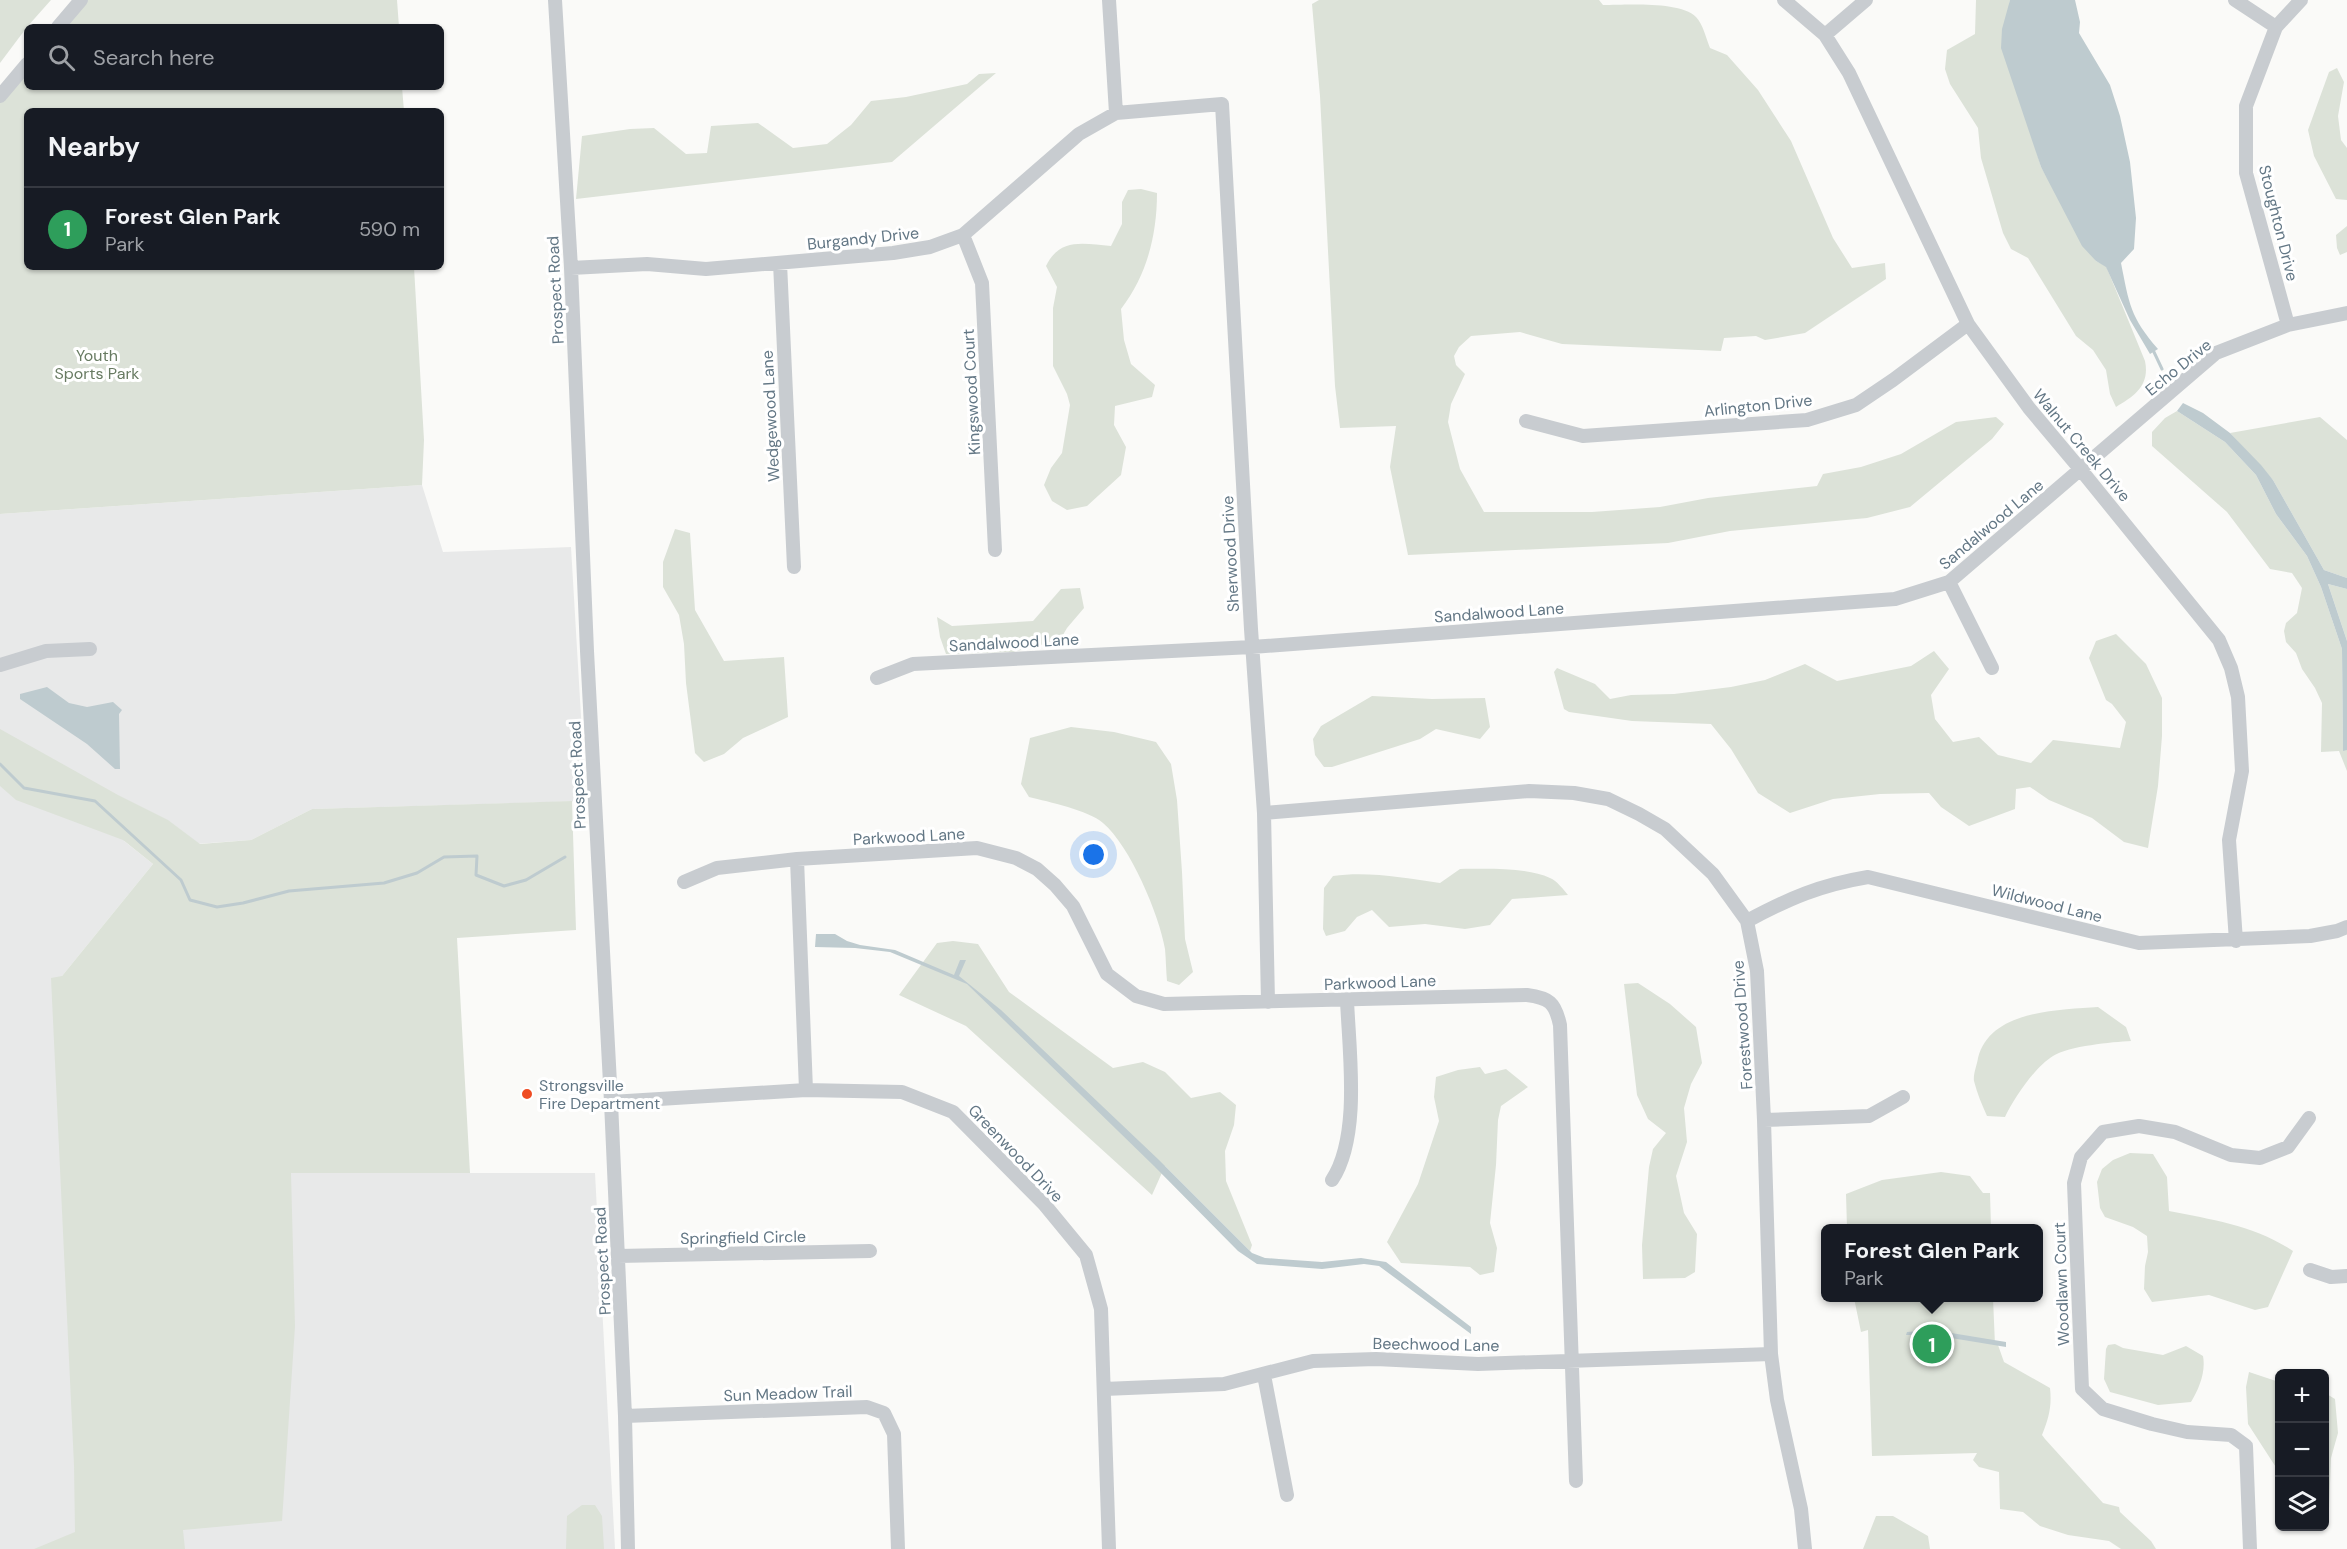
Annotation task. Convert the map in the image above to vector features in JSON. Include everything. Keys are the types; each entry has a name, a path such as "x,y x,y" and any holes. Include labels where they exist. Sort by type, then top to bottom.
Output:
{"street":[{"path":"61,24 81,0"},
{"name":"Prospect Road","path":"555,0 571,268 588,663 611,1102 625,1416 628,1549"},
{"path":"1109,0 1116,113"},
{"name":"Walnut Creek Drive","path":"1784,0 1825,35 1849,73 1968,324 2029,408 2219,640 2231,668 2238,697 2242,771 2229,840 2236,941"},
{"path":"1825,35 1866,0"},
{"path":"2235,0 2276,27"},
{"name":"Stoughton Drive","path":"2288,325 2246,173 2246,106 2276,27 2301,0"},
{"path":"0,96 24,68"},
{"name":"Burgandy Drive","path":"571,268 647,264 706,269 893,253 930,247 963,235 1079,134 1116,113 1222,104"},
{"name":"Sherwood Drive","path":"1222,104 1252,646 1264,813 1268,1002"},
{"name":"Kingswood Court","path":"963,235 982,283 995,550"},
{"name":"Wedgewood Lane","path":"780,263 794,567"},
{"name":"Echo Drive","path":"2081,470 2216,353 2288,325 2347,313"},
{"name":"Arlington Drive","path":"1526,421 1582,436 1808,420 1856,405 1968,324"},
{"name":"Sandalwood Lane","path":"877,678 913,664 1252,646 1895,599 1949,582 2081,470"},
{"path":"1949,582 1992,668"},
{"path":"0,664 46,651 90,649"},
{"name":"Forestwood Drive","path":"1264,813 1529,791 1574,793 1608,799 1665,829 1713,874 1748,921 1756,971 1764,1120 1771,1354 1777,1400 1801,1509 1805,1549"},
{"name":"Parkwood Lane","path":"684,882 717,868 797,859 978,848 1016,858 1037,869 1073,906 1107,974 1136,996 1164,1004 1527,995 1543,997 1557,1010 1560,1024 1576,1481"},
{"path":"797,859 806,1090"},
{"name":"Wildwood Lane","path":"1748,921 1792,897 1833,883 1868,878 2139,943 2236,941 2310,936 2347,927"},
{"path":"1332,1180 1340,1168 1352,1107 1347,1000"},
{"name":"Greenwood Drive","path":"611,1102 806,1090 902,1092 953,1112 1044,1204 1086,1255 1101,1310 1109,1549"},
{"path":"1764,1120 1869,1116 1903,1096"},
{"name":"Woodlawn Court","path":"2250,1549 2246,1446 2231,1435 2187,1432 2103,1409 2082,1389 2074,1183 2081,1157 2103,1132 2139,1126 2175,1132 2231,1155 2260,1158 2288,1147 2309,1118"},
{"name":"Springfield Circle","path":"618,1256 870,1251"},
{"path":"2310,1270 2331,1277 2347,1276"},
{"name":"Beechwood Lane","path":"1104,1389 1224,1384 1313,1361 1376,1359 1478,1364 1771,1354"},
{"path":"1264,1375 1287,1495"},
{"name":"Sun Meadow Trail","path":"625,1416 867,1407 884,1413 894,1434 898,1549"}],"shaded area":[{"path":"2010,0 2075,0 2080,22 2079,33 2110,85 2120,116 2130,162 2136,218 2134,249 2121,263 2132,309 2142,328 2158,349 2150,354 2130,320 2106,267 2096,261 2082,246 2041,167 2001,48 2002,29"},
{"path":"2183,403 2203,413 2230,433 2261,465 2273,480 2324,570 2347,578 2347,589 2328,584 2347,641 2347,750 2343,751 2342,649 2321,587 2307,556 2276,514 2256,475 2225,442 2177,411"},
{"path":"422,485 443,552 571,547 586,801 312,809 251,840 182,845 124,841 153,864 62,976 291,1173 595,1173 615,1549 0,1549 0,514"},
{"path":"47,687 69,703 87,707 113,702 122,710 119,714 120,769 115,769 87,744 20,699 20,694"},
{"path":"816,934 835,934 860,945 895,950 954,975 960,960 966,960 959,976 1001,1010 1159,1160 1252,1253 1265,1258 1322,1262 1361,1258 1386,1262 1471,1327 1471,1334 1379,1266 1364,1264 1322,1269 1257,1264 1238,1251 967,984 890,952 815,947"},
{"path":"1933,1330 2006,1342 2006,1347 1933,1335 1906,1335 1907,1332"}],"green space":[{"path":"0,0 51,0 30,24 24,24 24,31 0,63"},
{"path":"86,0 397,0 399,24 66,24"},
{"path":"1319,0 1599,0 1603,5 1666,6 1688,12 1701,23 1710,48 1727,55 1758,90 1791,141 1833,238 1852,268 1885,263 1886,279 1805,333 1765,340 1756,336 1724,338 1721,351 1562,344 1520,332 1471,336 1459,347 1454,356 1456,365 1465,374 1451,404 1448,422 1460,469 1484,512 1592,512 1660,507 1708,498 1817,486 1823,474 1861,467 1901,454 1956,422 1996,417 2004,424 1992,439 1910,507 1867,518 1730,531 1668,543 1408,555 1390,467 1396,426 1340,428 1335,386 1320,96 1312,4"},
{"path":"1976,0 2010,0 2009,7 2031,134 2041,167 2096,261 2106,266 2145,361 2145,377 2140,389 2116,407 2110,394 2106,370 2093,350 2076,336 2028,258 2011,249 2003,233 1981,158 1978,128 1950,84 1945,69 1947,50 1975,34"},
{"path":"2337,68 2344,82 2338,116 2341,140 2347,148 2347,200 2336,199 2314,156 2308,130 2329,72"},
{"path":"996,73 892,162 576,199 582,136 654,128 686,154 707,153 711,126 758,123 793,148 827,144 851,125 871,101 906,97 967,84 979,74"},
{"name":"Youth Sports Park","path":"24,75 24,90 402,90 404,108 24,108 24,270 414,270 424,440 422,485 0,514 0,103"},
{"path":"1141,189 1157,193 1155,224 1144,268 1121,309 1124,340 1131,364 1155,385 1152,397 1115,406 1114,425 1126,447 1121,475 1087,506 1067,510 1052,501 1044,485 1051,468 1062,453 1070,405 1053,366 1053,308 1057,287 1046,266 1058,250 1066,246 1082,244 1111,246 1122,224 1122,202 1128,190"},
{"path":"2347,226 2347,252 2340,255 2336,235"},
{"path":"2177,411 2225,442 2256,475 2276,514 2307,556 2321,587 2342,649 2343,750 2347,750 2347,771 2339,751 2321,752 2322,703 2302,669 2296,653 2286,642 2284,631 2286,623 2297,613 2302,588 2292,573 2270,569 2227,512 2152,446 2152,432 2165,418"},
{"path":"2320,417 2347,440 2347,578 2324,570 2273,480 2230,433"},
{"path":"675,529 690,533 695,610 724,661 784,657 788,717 743,738 724,754 704,762 695,753 679,615 663,587 663,562"},
{"path":"2328,584 2347,589 2347,641"},
{"path":"1080,588 1084,608 1060,640 1013,652 946,654 940,637 937,617 952,626 1033,621 1061,589"},
{"path":"2116,634 2146,664 2162,698 2158,786 2148,848 2124,842 2092,818 2049,800 2030,787 2016,789 2015,809 1969,826 1941,807 1929,793 1880,794 1833,799 1790,813 1758,793 1731,749 1711,724 1632,721 1569,712 1564,709 1554,672 1557,668 1595,684 1610,699 1631,695 1674,694 1731,687 1765,680 1805,664 1837,681 1911,666 1934,651 1949,669 1931,695 1935,719 1953,742 1979,737 1998,755 2031,763 2053,740 2120,748 2126,722 2106,700 2089,658 2096,641"},
{"path":"1372,696 1432,699 1485,698 1490,727 1480,739 1436,729 1420,739 1332,767 1324,767 1315,755 1313,739 1321,726"},
{"path":"1071,727 1114,732 1156,742 1171,764 1177,800 1185,939 1193,972 1179,985 1167,981 1165,949 1157,918 1133,864 1113,834 1103,823 1088,814 1029,797 1021,784 1030,738"},
{"path":"0,729 118,795 168,820 200,844 251,840 312,809 572,801 576,930 457,938 470,1173 291,1173 295,1326 282,1521 183,1530 185,1549 34,1549 75,1532 74,1465 51,978 62,976 153,864 123,840 16,800 0,786"},
{"path":"1460,869 1506,869 1540,874 1555,881 1568,895 1512,899 1490,925 1465,929 1425,924 1389,927 1372,910 1357,917 1345,931 1326,936 1323,929 1324,888 1333,876 1373,875 1440,883"},
{"path":"953,941 978,944 1009,992 1113,1068 1143,1062 1165,1072 1191,1098 1220,1092 1236,1105 1234,1125 1225,1151 1226,1181 1252,1245 1250,1251 1165,1166 1152,1195 966,1026 899,995 937,943"},
{"path":"1638,983 1670,1004 1696,1027 1702,1063 1691,1084 1684,1108 1687,1142 1676,1176 1684,1213 1697,1234 1695,1272 1685,1278 1643,1279 1642,1245 1649,1167 1653,1149 1666,1133 1648,1119 1637,1095 1624,984"},
{"path":"2098,1007 2126,1027 2131,1041 2080,1047 2053,1056 2026,1084 2005,1117 1987,1116 1974,1081 1974,1075 1985,1042 1996,1030 2028,1016 2064,1009"},
{"path":"1480,1067 1485,1074 1506,1069 1528,1087 1501,1106 1498,1120 1490,1223 1497,1248 1494,1272 1480,1275 1470,1267 1401,1263 1387,1242 1418,1184 1439,1121 1434,1097 1436,1077 1458,1070"},
{"path":"2130,1153 2153,1154 2167,1177 2169,1211 2248,1229 2293,1251 2268,1307 2255,1310 2209,1295 2152,1302 2144,1289 2148,1252 2147,1236 2133,1227 2105,1217 2100,1208 2097,1182 2102,1169 2113,1160"},
{"path":"1941,1172 1970,1176 1983,1193 1990,1193 1991,1224 1847,1224 1846,1194 1882,1180"},
{"path":"1855,1302 1993,1302 1995,1345 1998,1345 2004,1362 2050,1388 2051,1401 2042,1435 2103,1503 2119,1507 2120,1512 2151,1541 2156,1549 2121,1549 2109,1541 2068,1535 2040,1526 2023,1512 2000,1509 1999,1472 1979,1467 1973,1460 1977,1453 1872,1456 1868,1330 1861,1332"},
{"path":"2115,1344 2123,1348 2163,1355 2186,1346 2203,1356 2204,1368 2201,1380 2191,1402 2158,1405 2110,1392 2104,1379 2106,1349 2108,1345"},
{"path":"2249,1372 2275,1381 2275,1466 2248,1424 2246,1387"},
{"path":"2329,1395 2335,1399 2338,1433 2331,1458 2329,1509"},
{"path":"582,1505 595,1505 602,1516 604,1549 566,1549 567,1516"},
{"path":"1876,1516 1893,1516 1928,1536 1930,1549 1863,1549"}],"waterway":[{"path":"2153,350 2162,369"},
{"path":"0,764 24,788 95,801 181,880 190,900 217,907 289,891 384,883 417,873 444,857 477,856 476,875 504,886 526,880 565,857"}],"place":[{"name":"Strongsville Fire Department","path":"527,1094"},
{"name":"Forest Glen Park","path":"1932,1344"}]}
